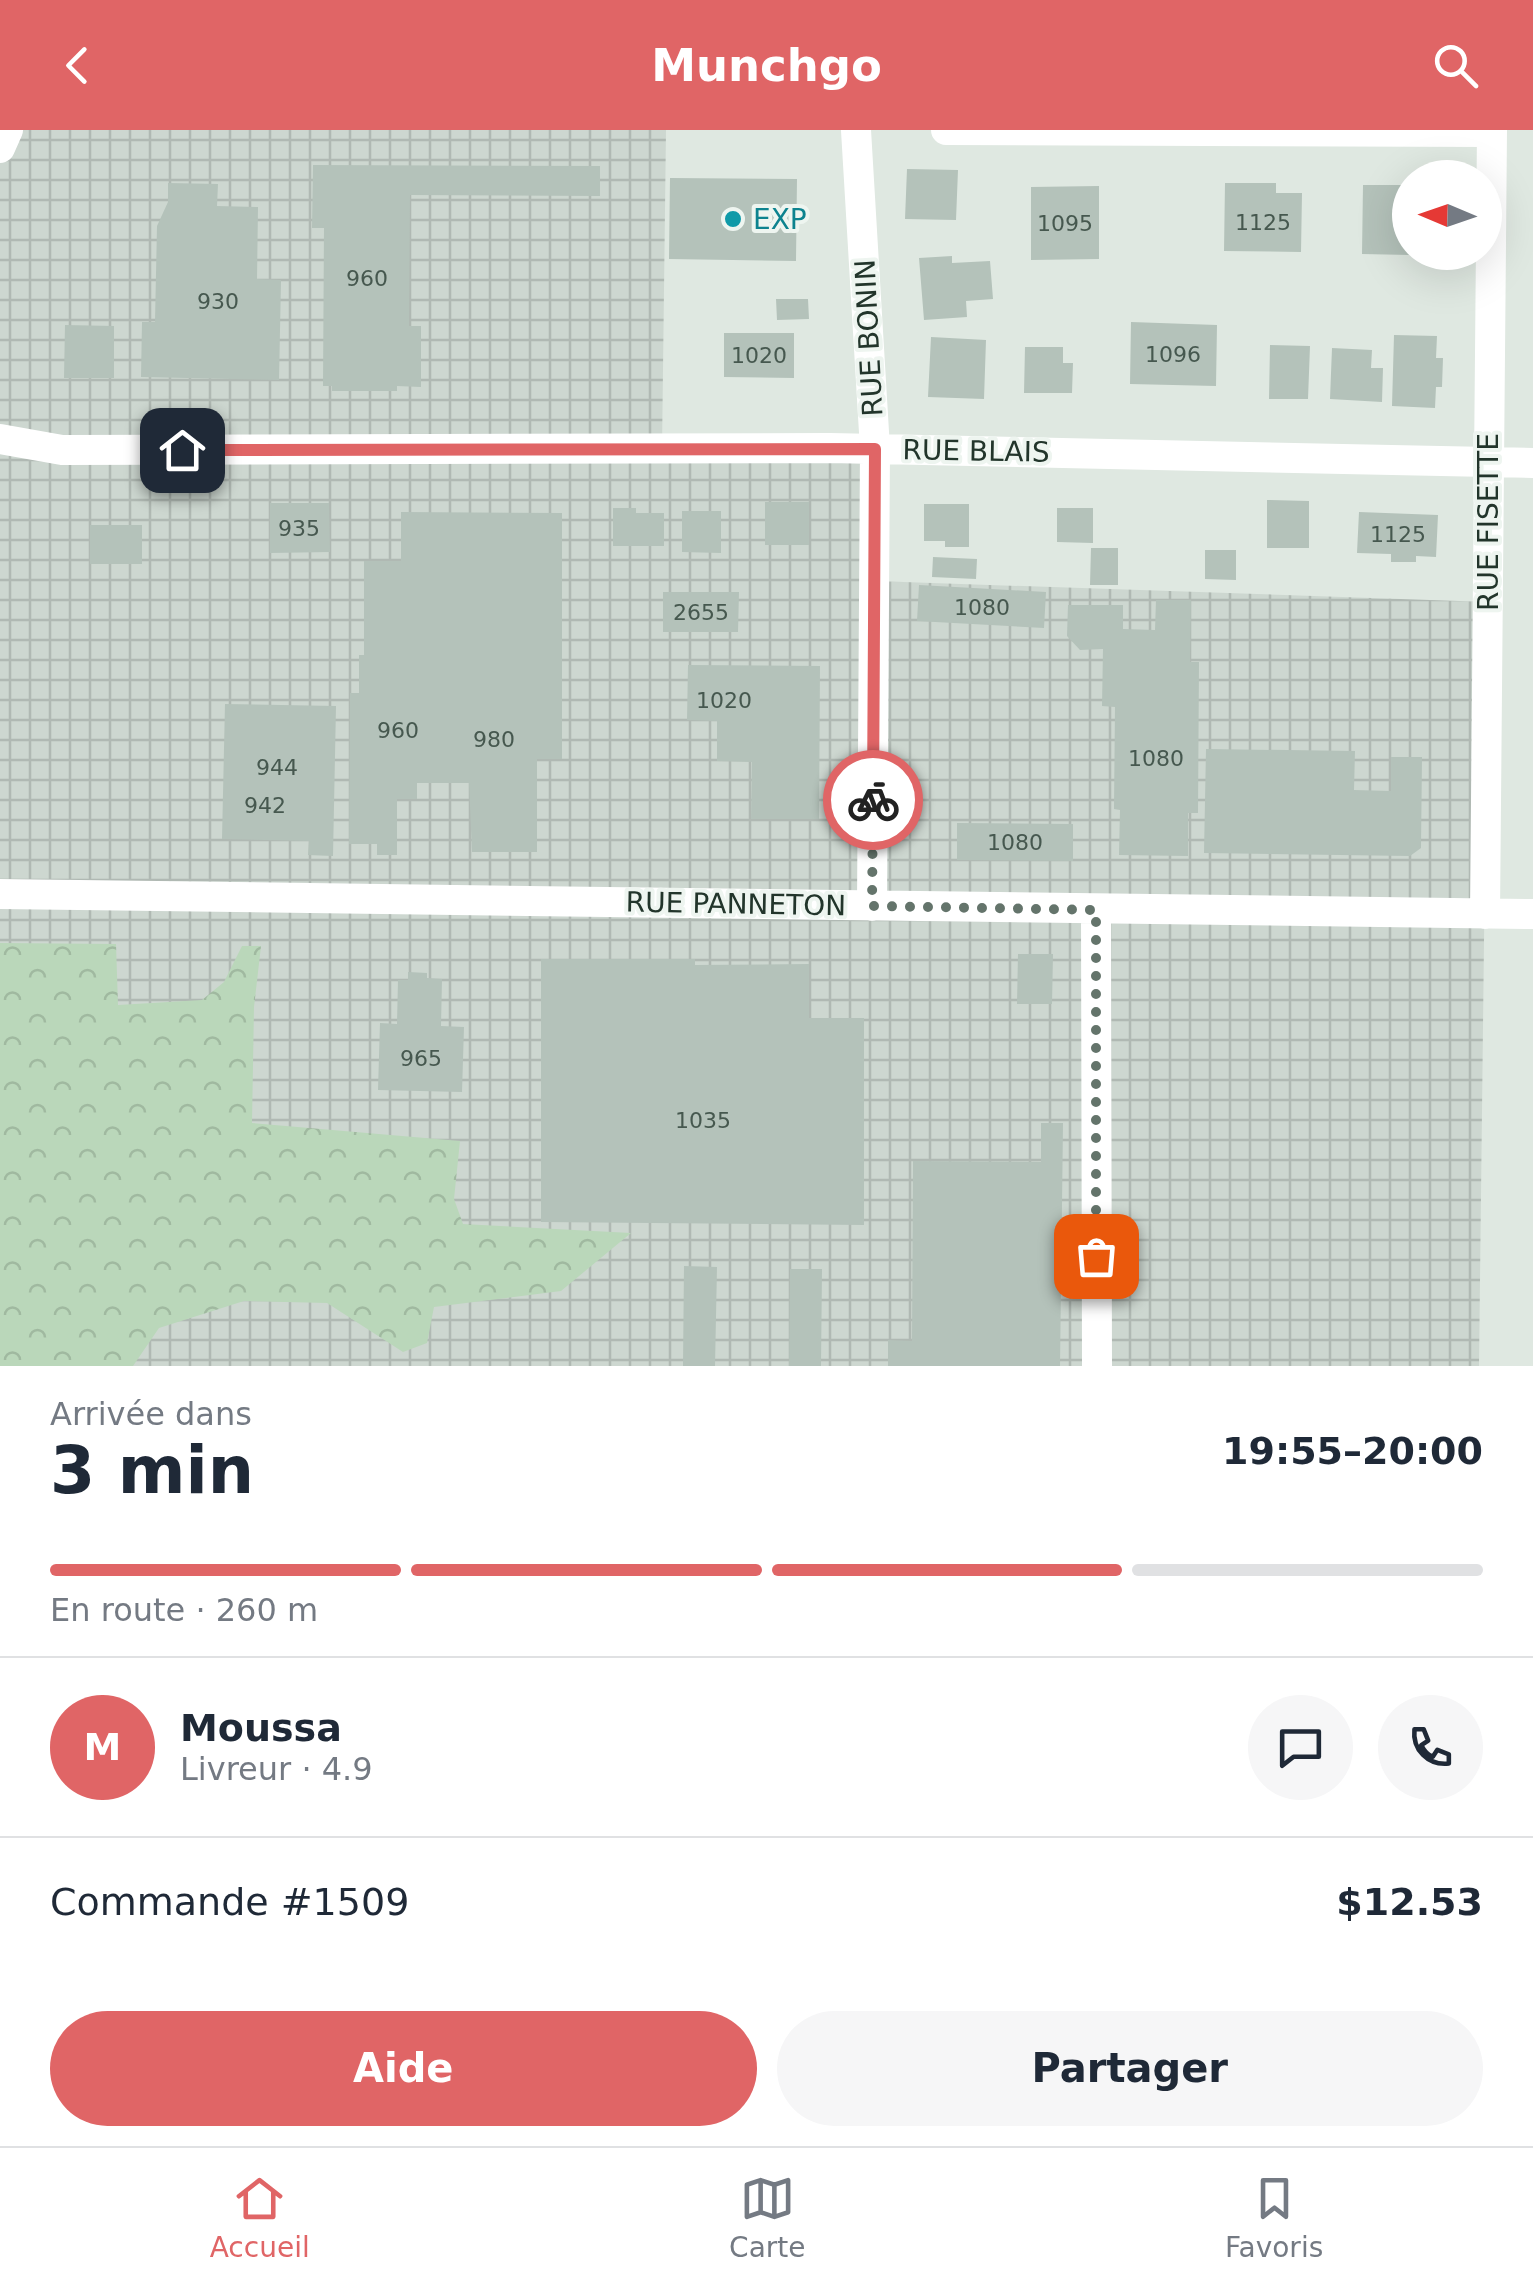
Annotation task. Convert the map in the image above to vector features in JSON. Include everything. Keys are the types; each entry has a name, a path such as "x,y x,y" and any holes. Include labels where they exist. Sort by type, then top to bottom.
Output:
{"street":[{"path":"0,148 8,130"},
{"path":"856,130 881,130"},
{"name":"RUE BONIN","path":"856,130 875,449 872,906"},
{"path":"946,130 1492,131"},
{"name":"RUE FISETTE","path":"1485,914 1492,131"},
{"name":"RUE BLAIS","path":"0,439 62,450 875,449 1533,463"},
{"name":"RUE PANNETON","path":"0,894 1533,914"},
{"path":"1096,910 1097,1366"}],"shaded area":[{"path":"0,130 666,130 662,450 875,449 875,581 1488,602 1479,1366 0,1366"}],"green space":[{"path":"0,943 116,944 118,1005 202,1000 224,982 242,946 261,946 254,1007 252,1123 460,1141 454,1199 463,1224 631,1233 561,1291 434,1307 427,1343 403,1352 327,1303 244,1301 159,1328 133,1366 0,1366"}],"building":[{"path":"313,165 600,166 600,196 410,195 409,326 421,326 421,387 332,391 332,386 323,386 324,228 312,228"},
{"path":"907,169 958,170 956,220 905,219"},
{"name":"EXP","path":"670,178 797,179 796,261 669,259"},
{"path":"168,183 218,184 217,206 258,207 257,279 281,280 279,380 141,377 142,322 155,322 157,226 168,202"},
{"path":"1225,183 1276,183 1276,193 1302,193 1301,252 1224,251"},
{"path":"1363,185 1392,185 1392,255 1362,254"},
{"path":"1099,186 1099,259 1031,260 1031,187"},
{"path":"952,256 952,263 990,261 993,299 966,301 967,317 924,320 919,258"},
{"path":"776,299 808,299 809,319 777,320"},
{"path":"1131,322 1217,325 1216,386 1130,384"},
{"path":"65,325 114,326 114,378 64,378"},
{"path":"724,333 794,333 794,378 724,377"},
{"path":"1394,335 1437,336 1436,358 1443,358 1442,387 1436,387 1435,408 1392,406"},
{"path":"931,337 986,340 984,399 928,397"},
{"path":"1270,345 1310,346 1308,399 1269,399"},
{"path":"1025,347 1063,347 1063,363 1073,363 1072,393 1024,393"},
{"path":"1332,348 1372,350 1371,368 1383,368 1382,402 1330,399"},
{"path":"1267,500 1309,501 1309,548 1267,548"},
{"path":"765,502 809,502 809,545 765,545"},
{"path":"270,503 329,503 330,552 270,553"},
{"path":"924,504 969,504 969,547 945,547 945,541 924,541"},
{"path":"613,508 664,513 664,546 613,546"},
{"path":"1057,508 1093,508 1093,543 1057,542"},
{"path":"682,511 721,511 721,553 682,552"},
{"path":"401,512 562,513 562,759 537,759 537,852 472,852 469,783 417,783 417,799 397,799 397,855 377,855 377,844 349,844 350,693 359,693 359,655 364,655 364,561 401,561"},
{"path":"1359,512 1438,515 1436,557 1416,556 1416,562 1391,562 1391,554 1357,553"},
{"path":"90,525 142,525 142,564 90,564"},
{"path":"1091,548 1118,548 1118,585 1090,585"},
{"path":"1205,550 1236,550 1236,580 1205,579"},
{"path":"933,557 977,559 976,579 932,577"},
{"path":"919,585 1046,592 1044,628 917,621"},
{"path":"663,592 739,592 738,632 663,632"},
{"path":"1156,600 1191,600 1190,662 1199,662 1198,813 1188,813 1188,856 1119,855 1120,810 1114,809 1115,707 1102,706 1103,649 1080,650 1067,636 1068,605 1123,605 1123,629 1155,630"},
{"path":"688,665 820,666 819,819 751,819 752,762 717,761 717,721 687,720"},
{"path":"225,704 336,706 333,856 308,855 309,841 222,839"},
{"path":"1206,749 1355,751 1354,790 1391,791 1391,757 1422,757 1421,848 1410,856 1204,853"},
{"path":"957,823 1073,824 1073,861 957,860"},
{"path":"1018,954 1053,954 1052,1004 1017,1004"},
{"path":"541,959 695,959 695,965 809,964 809,1018 864,1018 864,1225 541,1222"},
{"path":"408,972 442,979 441,1026 464,1027 462,1092 378,1090 380,1023 397,1024 398,980 408,980"},
{"path":"1041,1123 1063,1123 1060,1366 888,1366 888,1340 912,1341 913,1161 1041,1162"},
{"path":"684,1266 717,1267 715,1366 683,1366"},
{"path":"790,1269 822,1269 821,1366 789,1366"}],"way so far":[{"path":"873,800 872,906 1096,910 1096,1256"}],"place":[{"name":"EXP","path":"733,219"}],"route":[{"path":"182,450 875,449 873,800"}]}
